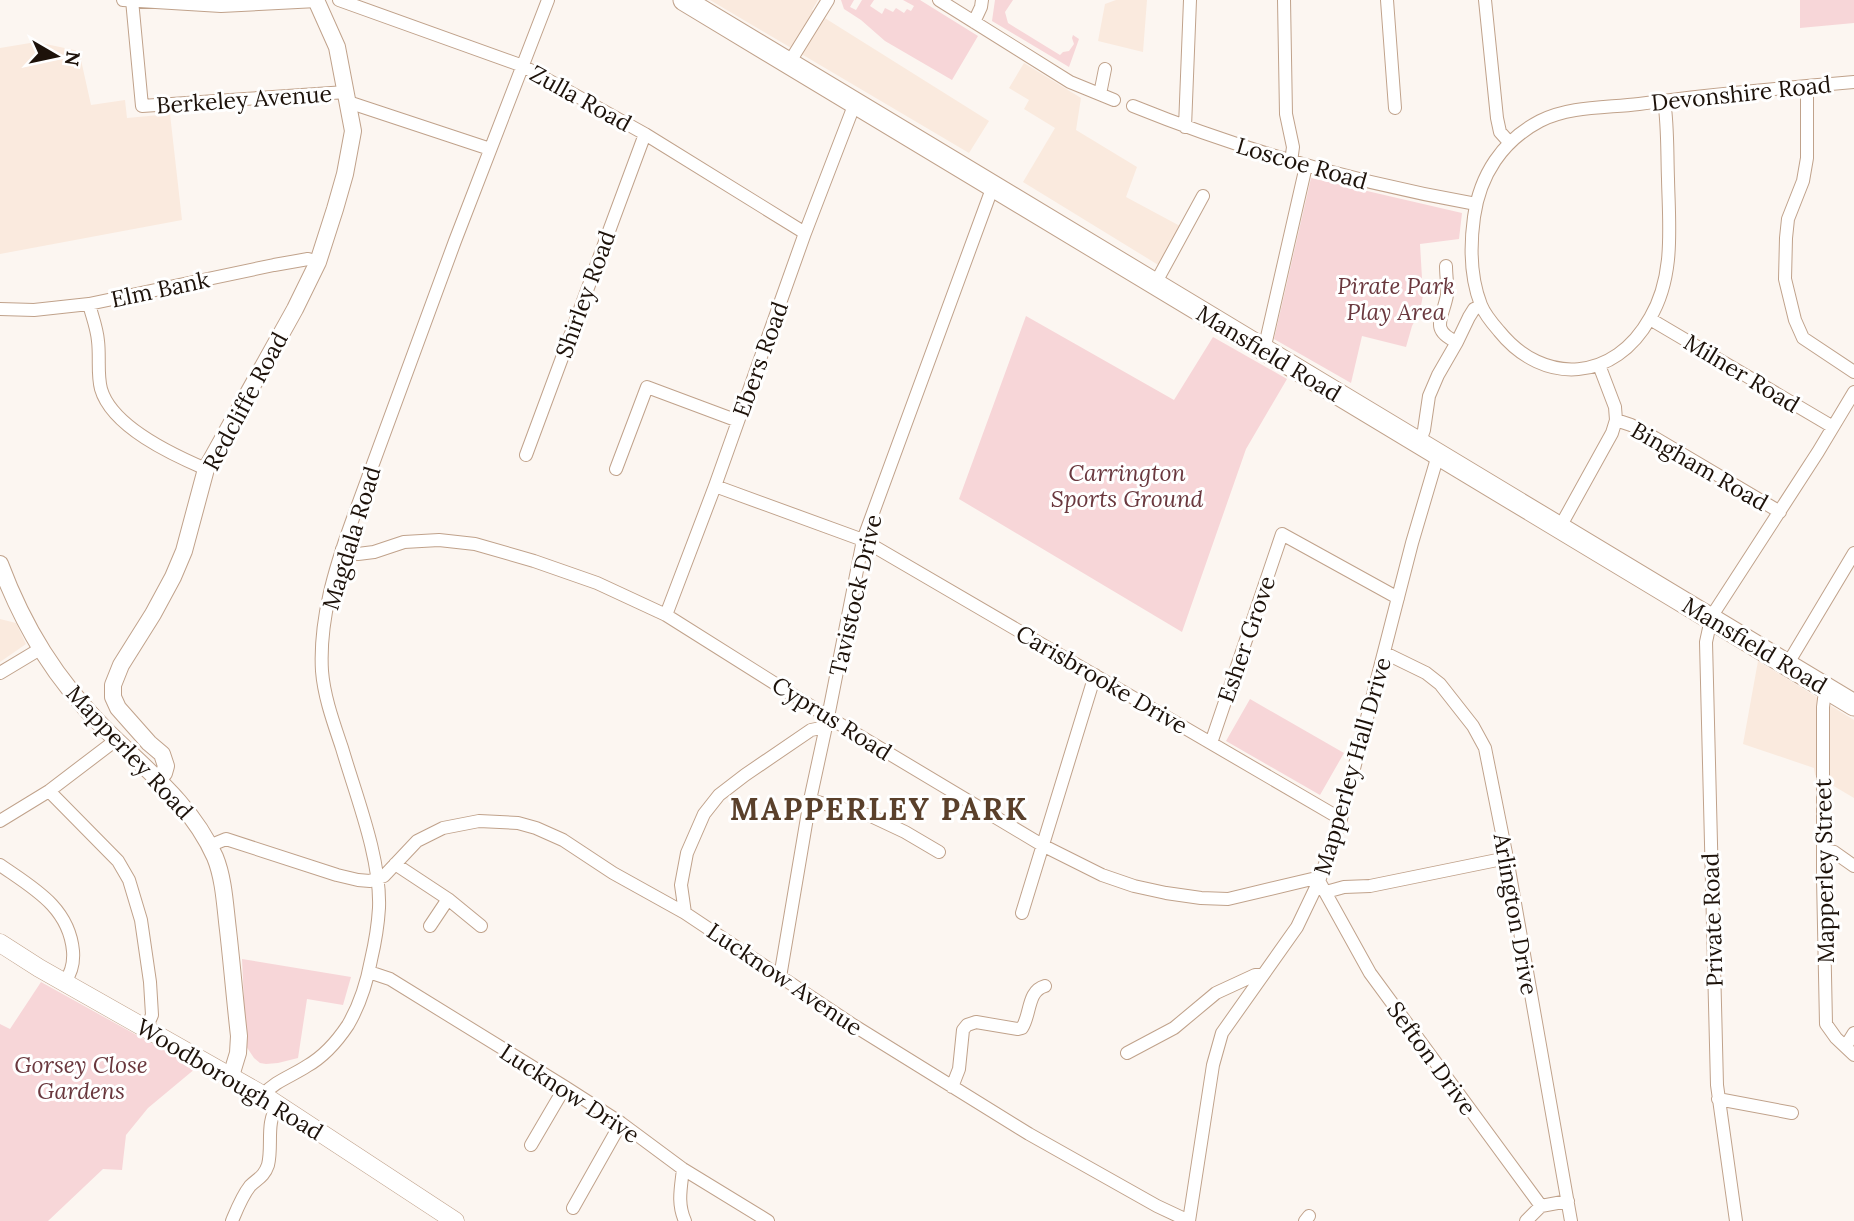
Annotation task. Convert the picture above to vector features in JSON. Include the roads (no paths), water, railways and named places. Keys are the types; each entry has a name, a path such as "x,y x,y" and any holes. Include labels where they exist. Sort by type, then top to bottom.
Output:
{"highway":[{"name":"Mansfield Road","path":"684,0 1854,705"}],"main road":[{"name":"Woodborough Road","path":"0,943 263,1095 455,1221"}],"street":[{"path":"123,0 221,6 317,0"},
{"name":"Redcliffe Road","path":"159,779 166,766 162,754 118,708 113,697 113,685 121,665 173,577 184,551 206,469 295,309 318,262 335,209 353,131 337,47 317,0"},
{"name":"Zulla Road","path":"339,0 523,66 645,134 805,233"},
{"name":"Magdala Road","path":"263,1095 270,1087 307,1067 332,1044 348,1025 369,972 379,906 377,878 370,843 338,738 323,674 324,624 342,549 548,0"},
{"path":"789,63 828,0"},
{"path":"939,0 1025,55 1083,88 1114,100"},
{"path":"974,22 982,0"},
{"path":"1185,127 1190,0"},
{"path":"1284,0 1286,114 1293,147 1291,162"},
{"path":"1387,0 1389,100"},
{"path":"1485,0 1497,118 1500,132 1509,142 1483,179 1476,204 1471,241 1473,275 1481,306 1491,321 1506,341 1537,363 1553,369 1572,370 1598,365 1613,359 1629,347 1650,319 1666,281 1669,255 1670,209 1664,100"},
{"name":"Berkeley Avenue","path":"132,1 142,107 347,97"},
{"path":"1100,94 1105,68"},
{"name":"Devonshire Road","path":"1509,142 1541,121 1559,114 1587,109 1854,82"},
{"path":"1807,86 1807,158 1803,181 1788,219 1785,279 1795,320 1803,338 1854,372"},
{"path":"347,97 490,149"},
{"name":"Ebers Road","path":"666,615 855,103"},
{"name":"Loscoe Road","path":"1133,106 1185,127 1291,162 1403,191 1476,204"},
{"name":"Shirley Road","path":"526,455 645,134"},
{"path":"1264,350 1306,166"},
{"name":"Tavistock Drive","path":"780,977 810,800 863,540 993,186"},
{"path":"1155,284 1203,196"},
{"name":"Elm Bank","path":"0,309 34,310 89,304 308,259 318,262"},
{"path":"1446,266 1450,293 1440,324 1441,332 1457,342"},
{"path":"89,304 98,337 102,391 112,409 128,425 167,452 206,469"},
{"path":"1419,443 1424,430 1429,396 1438,374 1469,317 1481,306"},
{"name":"Milner Road","path":"1650,319 1833,427"},
{"path":"1598,365 1615,407 1616,420"},
{"path":"616,469 647,387 738,421"},
{"path":"1711,619 1854,392"},
{"name":"Bingham Road","path":"1560,527 1612,433 1616,420 1632,425 1780,512"},
{"name":"Mapperley Hall Drive","path":"1189,1221 1213,1065 1222,1033 1297,927 1322,886 1412,543 1438,455"},
{"name":"Carisbrooke Drive","path":"715,486 863,540 1341,819"},
{"name":"Esher Grove","path":"1211,743 1282,534 1398,598"},
{"name":"Cyprus Road","path":"342,549 358,554 374,552 404,542 439,540 475,544 597,583 666,615 827,722 1042,845 1102,875 1134,886 1200,898 1228,899 1312,879 1322,886 1370,887 1507,858"},
{"path":"1787,665 1854,553"},
{"name":"Mapperley Road","path":"0,564 23,618 53,669 116,740 159,779 181,804 197,824 216,859 224,896 239,1036 238,1053 231,1076"},
{"name":"Private Road","path":"1711,619 1705,665 1718,1099 1736,1221"},
{"path":"0,673 40,649"},
{"name":"Arlington Drive","path":"1385,653 1426,673 1440,684 1474,726 1485,748 1571,1221"},
{"path":"1021,913 1095,675"},
{"name":"Mapperley Street","path":"1829,690 1823,707 1826,1024 1836,1038 1850,1050"},
{"path":"685,913 681,885 687,853 704,814 719,795 745,775 827,722"},
{"path":"0,821 49,791 116,740"},
{"path":"49,791 118,861 129,880 141,920 150,982 152,1015 146,1029"},
{"path":"810,800 871,816 905,831 939,852"},
{"name":"Lucknow Avenue","path":"377,878 384,876 416,841 443,828 479,821 518,823 536,828 563,840 613,873 685,913 780,977 1040,1141 1189,1221"},
{"path":"209,846 226,839 358,880 370,881 377,878"},
{"path":"1823,850 1834,852 1854,866"},
{"path":"395,864 481,926"},
{"path":"0,865 44,897 65,921 74,959 65,982"},
{"name":"Sefton Drive","path":"1322,886 1370,973 1541,1206"},
{"path":"430,926 447,899"},
{"name":"Lucknow Drive","path":"369,972 390,979 565,1087 621,1123 683,1169 768,1221"},
{"path":"1127,1053 1174,1028 1216,993 1255,975 1263,975"},
{"path":"952,1087 959,1069 963,1030 967,1025 976,1022 1022,1028 1034,992 1045,986"},
{"path":"1850,1050 1854,1033"},
{"path":"531,1145 565,1087"},
{"path":"1718,1099 1792,1113"},
{"path":"232,1221 245,1194 251,1185 260,1180 268,1165 270,1127 278,1105"},
{"path":"573,1208 621,1123"},
{"path":"683,1169 679,1200 685,1221"},
{"path":"1526,1221 1541,1206 1567,1200"}],"district":[{"name":"MAPPERLEY PARK","path":"879,809"}],"park label":[{"name":"Pirate Park Play Area","path":"1396,298"},
{"name":"Carrington Sports Ground","path":"1127,485"},
{"name":"Gorsey Close Gardens","path":"81,1077"}]}
